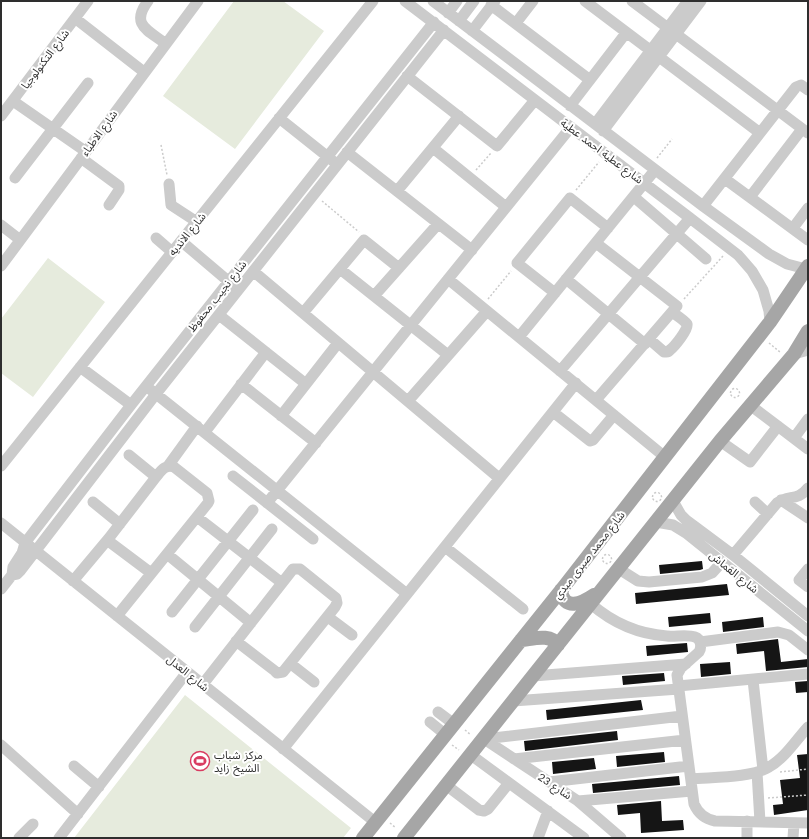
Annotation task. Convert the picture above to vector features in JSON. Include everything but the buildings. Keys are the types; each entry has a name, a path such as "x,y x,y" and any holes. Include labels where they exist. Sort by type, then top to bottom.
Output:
{"main road":[{"name":"شارع محمد صبرى مبدي","path":"363,838 561,590 760,336 807,268"},
{"path":"406,837 720,442 792,356 808,331"},
{"path":"561,590 564,599 574,604 584,602 603,589"},
{"path":"521,640 548,638 552,639 558,645"}],"street":[{"name":"شارع التكنولوجيا","path":"1,116 76,19 88,1"},
{"path":"148,1 141,12 140,18 142,24 166,44"},
{"name":"شارع الاطباء","path":"1,266 198,1"},
{"name":"شارع الانديه","path":"1,466 373,1"},
{"name":"شارع عطية احمد عطية","path":"405,1 729,248 745,263 758,281 766,301 770,322"},
{"name":"شارع عطية احمد عطية","path":"432,1 599,128 777,260 807,268"},
{"path":"448,13 457,1"},
{"path":"459,21 474,1"},
{"path":"516,23 533,1"},
{"path":"585,1 760,133"},
{"path":"632,1 805,131 750,197"},
{"path":"599,128 672,31 701,1"},
{"path":"672,31 686,2"},
{"path":"472,31 493,3 516,23 590,80"},
{"path":"76,19 144,72"},
{"name":"شارع نجيب محفوظ","path":"12,575 13,566 23,550 25,543 131,405 434,22"},
{"name":"شارع نجيب محفوظ","path":"1,589 12,575 19,572 36,551 156,394 444,30"},
{"path":"570,106 626,33"},
{"path":"407,76 497,146 535,100"},
{"path":"15,178 88,83"},
{"path":"703,206 797,85 808,90"},
{"path":"13,101 53,129 119,186 119,190 109,205"},
{"path":"397,191 459,116"},
{"path":"279,118 337,164"},
{"path":"267,503 571,127"},
{"path":"433,148 506,207"},
{"path":"347,152 472,250"},
{"path":"519,337 645,183 653,168"},
{"path":"725,179 808,240"},
{"path":"169,184 171,205 197,222"},
{"path":"634,196 706,258"},
{"path":"554,293 517,263 570,198 608,228"},
{"path":"793,228 808,208"},
{"path":"560,371 690,218"},
{"path":"374,296 438,224"},
{"path":"1,225 20,239"},
{"path":"156,238 172,252"},
{"path":"303,313 364,240 399,268"},
{"path":"181,241 238,290"},
{"path":"566,279 609,314 647,341 664,352 671,350 686,331 687,324 674,309 640,277 596,243"},
{"path":"340,269 448,355"},
{"path":"253,271 500,478"},
{"path":"448,279 665,457"},
{"path":"408,401 448,355 484,309"},
{"path":"596,400 674,309"},
{"path":"219,315 306,384"},
{"path":"281,416 338,343"},
{"path":"792,356 808,350"},
{"path":"73,581 109,538 156,477 164,468 168,466 241,384 266,352"},
{"path":"80,367 131,405"},
{"path":"241,384 316,443"},
{"path":"283,748 576,384"},
{"path":"146,386 407,594"},
{"path":"750,405 808,449"},
{"path":"553,412 590,441 593,440 614,415"},
{"path":"794,438 808,419"},
{"path":"720,442 750,462 778,426"},
{"path":"129,455 156,477"},
{"path":"117,616 208,503 209,496 174,467 168,466"},
{"path":"232,476 313,539"},
{"path":"733,555 781,500 800,496 808,488"},
{"path":"781,500 808,518"},
{"name":"شارع القماش","path":"673,501 681,515 686,520 806,609"},
{"path":"93,502 120,524"},
{"path":"755,502 768,514"},
{"path":"172,612 253,510"},
{"path":"197,517 282,583"},
{"name":"شارع القماش","path":"656,522 680,528 808,631"},
{"name":"شارع العدل","path":"1,523 283,748 378,819"},
{"path":"195,628 272,529"},
{"path":"109,538 111,543 151,573"},
{"path":"445,547 523,609"},
{"path":"167,554 251,623"},
{"path":"619,569 638,581 649,582 702,577 712,572 722,562"},
{"path":"202,684 236,641 251,623 293,569 298,568 302,570 336,598 336,605 328,617 283,672 277,673 236,641"},
{"path":"808,569 799,580 808,587"},
{"path":"591,604 611,619 634,630 658,635 691,636 698,639 700,642 700,652 679,672 678,687 692,791 696,809 704,817 715,821 808,823"},
{"path":"328,617 352,635"},
{"path":"700,642 778,632 789,635 808,650"},
{"path":"291,664 314,682"},
{"path":"533,676 686,664"},
{"path":"59,838 187,672"},
{"path":"513,701 808,674"},
{"path":"753,680 760,771 760,822"},
{"path":"438,712 449,730"},
{"path":"482,741 682,716"},
{"path":"430,722 449,730"},
{"path":"691,779 760,771 777,761 808,727"},
{"path":"514,758 685,740"},
{"name":"شارع 23","path":"482,741 514,758 578,801 621,838"},
{"path":"1,745 78,814"},
{"path":"469,756 509,783 584,838"},
{"path":"74,766 99,787"},
{"path":"549,782 689,766"},
{"path":"446,785 479,810 484,812 509,783"},
{"path":"578,801 692,791"},
{"path":"538,838 548,811"},
{"path":"747,821 747,838"},
{"path":"793,838 794,823"},
{"path":"19,838 33,824"}],"path":[{"path":"653,168 672,138"},
{"path":"161,145 169,184"},
{"path":"470,177 497,146"},
{"path":"570,198 606,153"},
{"path":"314,195 358,230 364,240"},
{"path":"674,309 729,248"},
{"path":"484,309 517,263"},
{"path":"760,336 792,356"},
{"path":"737,389 739,392 737,398 732,397 731,395 731,391 733,390 737,389"},
{"path":"656,492 660,494 660,500 656,501 653,499 652,497 654,493 656,492"},
{"path":"608,555 611,558 608,564 604,563 603,561 602,559 605,556 608,555"},
{"path":"449,730 482,741"},
{"path":"449,730 469,756"},
{"path":"760,771 779,772 808,769"},
{"path":"759,798 808,795"},
{"path":"378,819 406,837"}],"shaded area":[{"path":"234,1 283,1 324,31 235,149 163,96"},
{"path":"48,258 105,302 33,397 1,373 1,319"},
{"name":"مركز شباب الشيخ زايد","path":"185,695 351,828 343,838 74,838"}],"place":[{"name":"مركز شباب الشيخ زايد","path":"200,761"}]}
